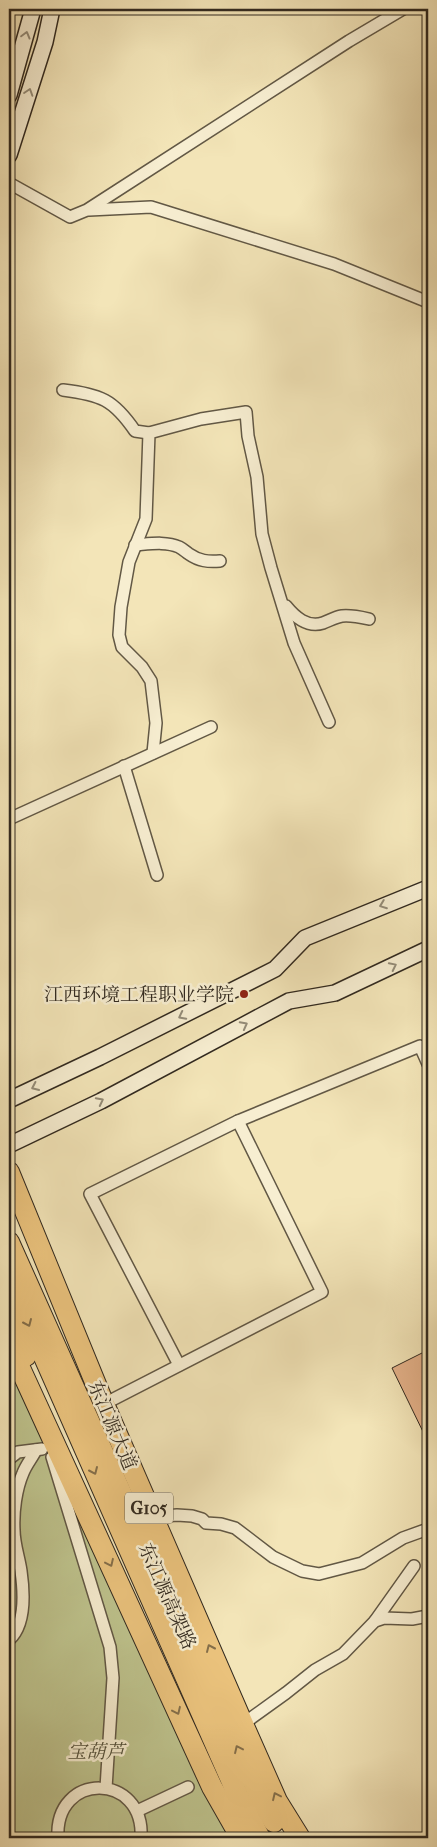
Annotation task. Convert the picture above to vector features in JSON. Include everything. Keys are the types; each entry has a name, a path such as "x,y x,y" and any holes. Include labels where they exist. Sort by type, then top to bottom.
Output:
{"highway":[{"name":"东江源大道","path":"9,1172 104,1404 153,1517 278,1801 300,1838"},
{"path":"17,1193 47,1296 148,1528 155,1589"},
{"name":"东江源高架路","path":"9,1242 155,1589 239,1798 260,1838"},
{"name":"东江源高架路","path":"9,1278 155,1589 265,1808 284,1838"},
{"path":"9,1316 98,1516 155,1589"},
{"path":"9,1344 212,1787 241,1838"}],"street":[{"path":"9,95 33,9"},
{"path":"9,155 45,42 52,9"},
{"path":"9,183 70,217 87,210 349,41 402,9"},
{"path":"87,210 150,207 334,264 428,302"},
{"path":"63,390 100,396 112,403 125,416 135,431 149,432 201,419 246,412 248,436 257,477 262,534 294,643 329,722"},
{"path":"149,432 146,519 128,562 119,635 122,647 142,667 151,681 156,723 153,753"},
{"path":"135,545 171,545 180,547 206,562 220,561"},
{"path":"281,601 295,618 308,623 321,624 345,616 369,619"},
{"path":"9,819 211,727"},
{"path":"124,766 157,875"},
{"path":"9,1100 100,1057 275,969 304,938 428,888"},
{"path":"9,1145 101,1101 289,1001 335,993 428,949"},
{"path":"178,1365 90,1194 238,1121 420,1046 428,1064"},
{"path":"104,1404 322,1292 238,1121"},
{"path":"9,1358 49,1447 110,1647 113,1678 106,1788"},
{"path":"9,1459 18,1452 49,1447"},
{"path":"9,1640 14,1636 23,1606 22,1572 14,1531 17,1496 22,1474 36,1450"},
{"path":"153,1517 192,1516 202,1519 206,1523 221,1524 235,1528 273,1557 302,1572 319,1574 362,1563 403,1538 428,1530"},
{"path":"244,1724 286,1694 315,1670 343,1654 375,1621 414,1566"},
{"path":"375,1621 384,1618 412,1619 428,1616"},
{"path":"137,1811 188,1787"},
{"path":"58,1838 57,1825 63,1809 74,1796 90,1789 106,1788 130,1800 137,1811 142,1826 141,1838"}],"green space":[{"name":"宝葫芦","path":"9,1335 236,1838 9,1838"}],"building":[{"path":"428,1350 428,1442 392,1368"}],"place":[{"name":"江西环境工程职业学院","path":"244,994"}]}
